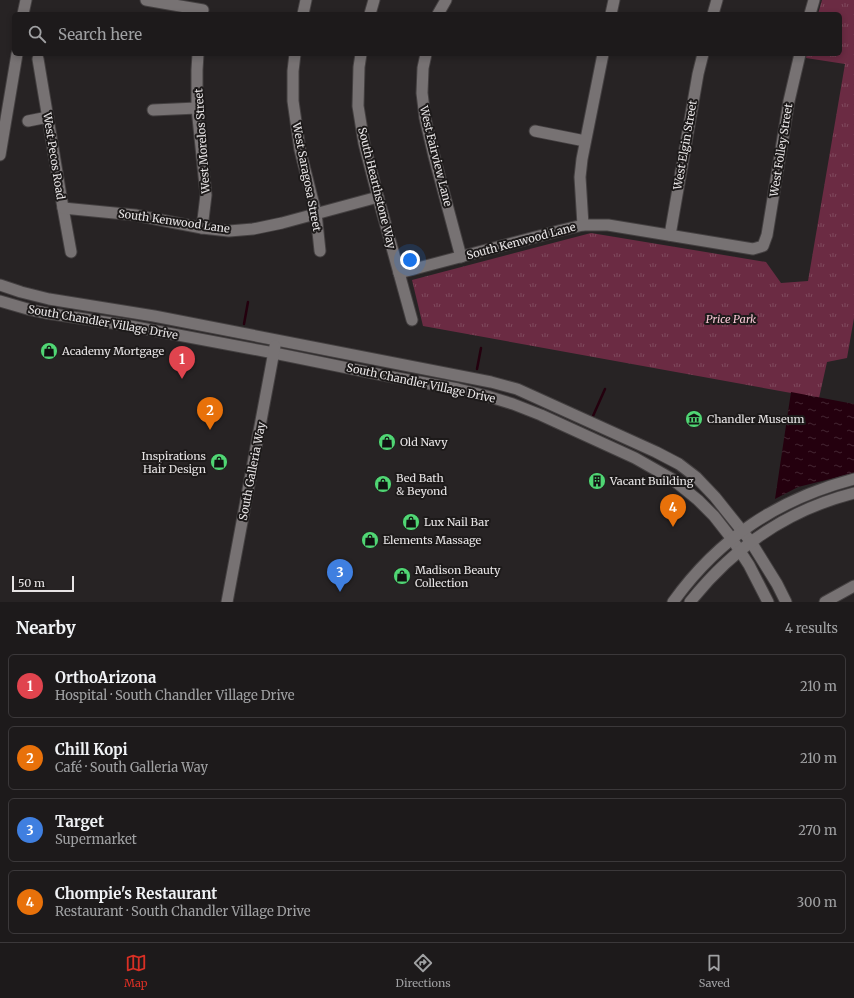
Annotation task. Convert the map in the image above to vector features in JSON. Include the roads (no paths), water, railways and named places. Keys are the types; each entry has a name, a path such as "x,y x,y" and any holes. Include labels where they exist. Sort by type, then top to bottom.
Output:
{"street":[{"path":"23,12 26,0"},
{"path":"146,0 204,8"},
{"path":"303,12 306,0"},
{"path":"371,12 374,0"},
{"path":"439,12 446,0"},
{"path":"611,12 614,0"},
{"path":"714,12 717,0"},
{"path":"811,12 814,0"},
{"path":"0,155 17,56"},
{"name":"West Morelos Street","path":"198,56 197,108 206,195 202,228"},
{"name":"West Saragosa Street","path":"295,56 293,101 300,150 316,213 320,251"},
{"name":"South Hearthstone Way","path":"361,56 358,106 364,143 412,320"},
{"name":"West Fairview Lane","path":"426,56 423,68 422,93 425,118 461,257"},
{"path":"584,225 580,177 585,141 603,56"},
{"name":"West Elgin Street","path":"670,236 698,74 702,56"},
{"name":"West Folley Street","path":"763,246 767,235 789,101 800,56"},
{"name":"West Pecos Road","path":"38,59 71,252"},
{"path":"153,110 197,108"},
{"path":"28,121 48,117"},
{"path":"535,132 585,141"},
{"name":"South Kenwood Lane","path":"63,208 135,215 202,228 229,230 253,229 282,223 378,197"},
{"name":"South Kenwood Lane","path":"399,274 584,225 608,225 753,249 763,246"},
{"name":"South Chandler Village Drive","path":"0,285 49,299 154,316 461,376 518,389 656,452 679,464 696,477 715,497 737,535 777,584 786,602"},
{"name":"South Chandler Village Drive","path":"0,301 46,313 132,326 458,389 513,404 541,415 635,458 662,473 672,479 698,500 714,516 737,535"},
{"name":"South Galleria Way","path":"227,602 277,340"},
{"path":"673,602 699,569 737,535 767,514 796,499 833,484 854,479"},
{"path":"690,602 713,576 746,546 771,528 798,513 828,500 854,493"},
{"name":"South Chandler Village Drive","path":"746,546 749,565 768,602"},
{"path":"825,602 854,586"}],"water":[{"path":"791,392 854,404 854,473 798,487 775,499"}],"waterway":[{"path":"244,324 248,302"},
{"path":"477,369 481,348"},
{"path":"593,416 605,389"}],"place":[{"name":"Academy Mortgage","path":"49,351"},
{"name":"OrthoArizona","path":"182,379"},
{"name":"Chandler Museum","path":"694,419"},
{"name":"Chill Kopi","path":"210,430"},
{"name":"Old Navy","path":"387,442"},
{"name":"Inspirations Hair Design","path":"219,462"},
{"name":"Vacant Building","path":"597,481"},
{"name":"Bed Bath & Beyond","path":"383,484"},
{"name":"Lux Nail Bar","path":"411,522"},
{"name":"Chompie's Restaurant","path":"673,527"},
{"name":"Elements Massage","path":"370,540"},
{"name":"Madison Beauty Collection","path":"402,576"},
{"name":"Target","path":"340,592"}],"park label":[{"name":"Price Park","path":"731,319"}]}
